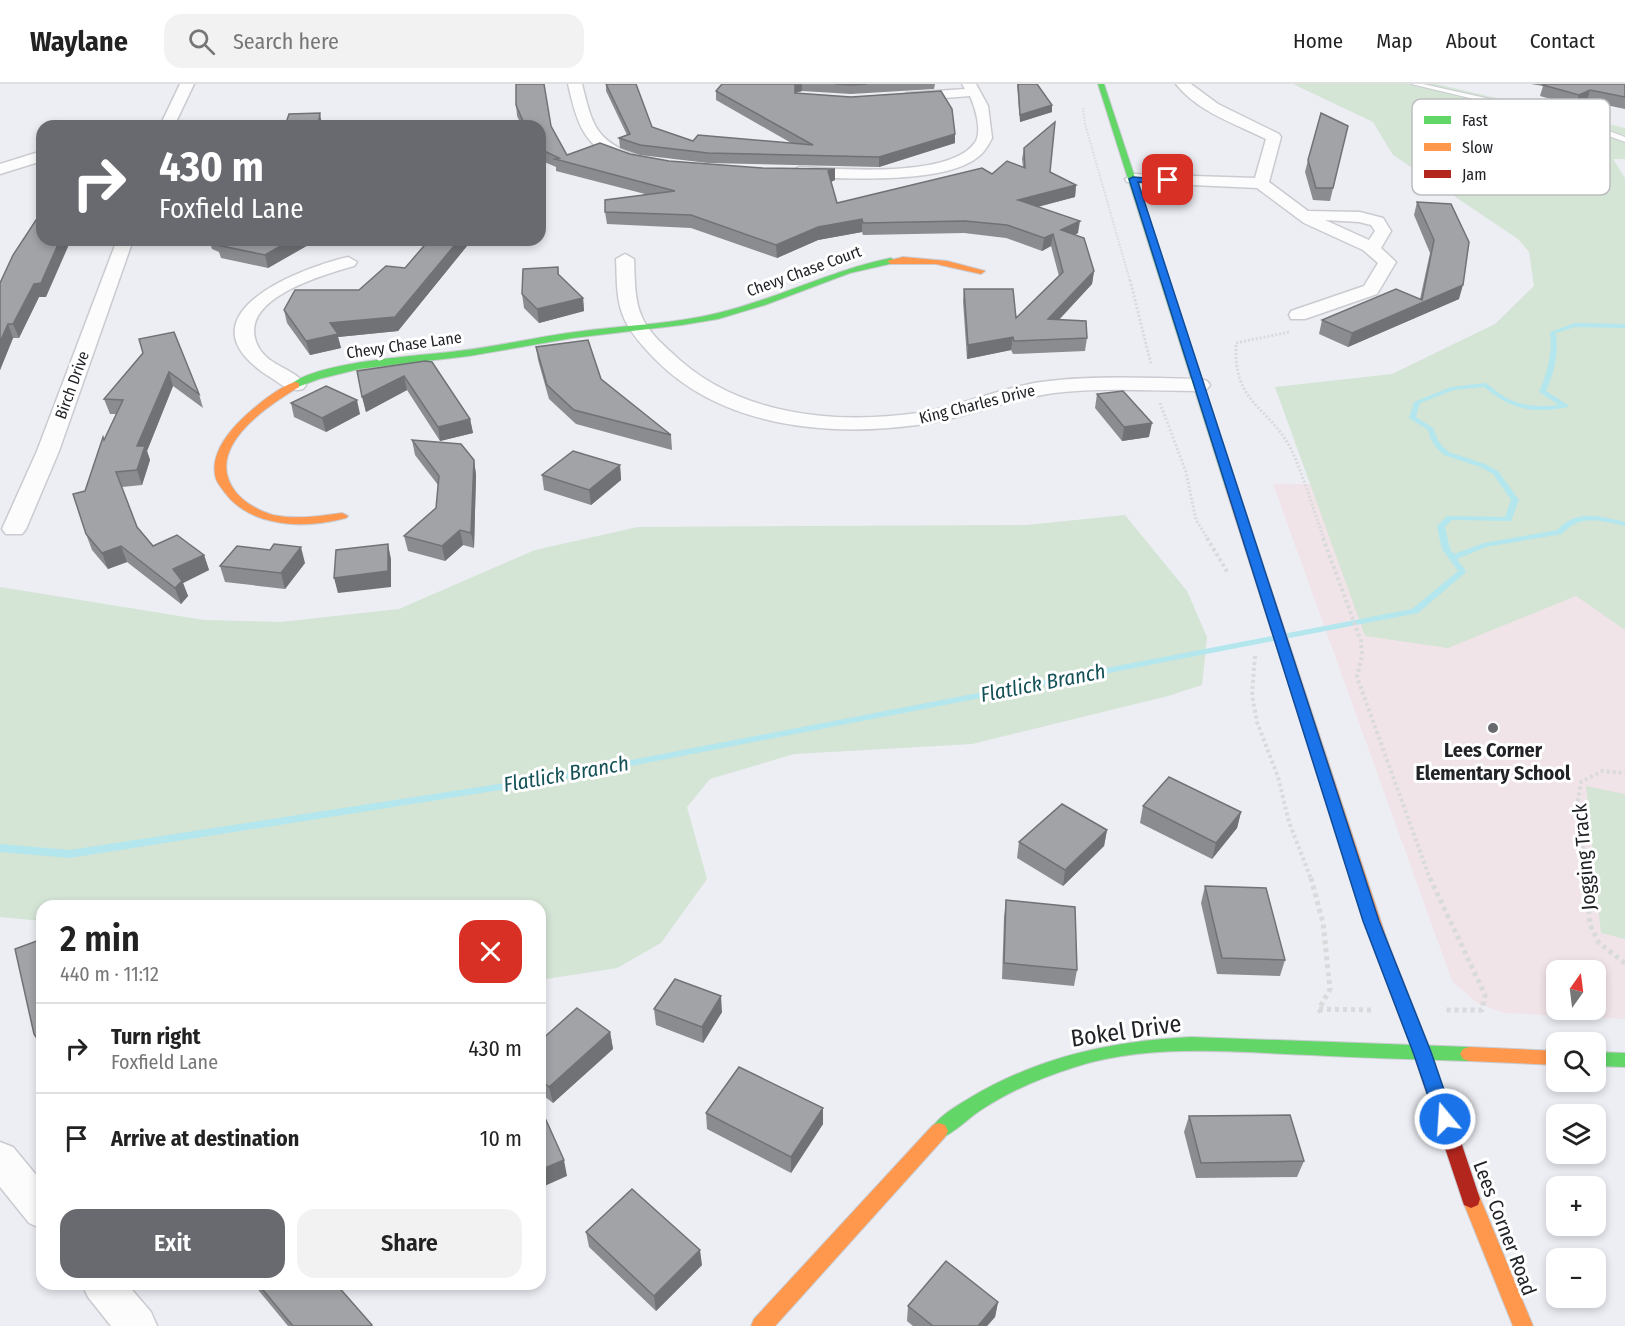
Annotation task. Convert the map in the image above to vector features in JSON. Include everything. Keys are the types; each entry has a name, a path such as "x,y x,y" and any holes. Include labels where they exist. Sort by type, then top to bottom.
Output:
{"street":[{"path":"170,120 187,84"},
{"path":"574,84 586,130 591,137 612,152 649,163"},
{"name":"Lees Corner Road","path":"1101,84 1200,385 1371,921 1422,1052 1475,1210 1523,1326"},
{"path":"1184,84 1189,91 1228,114 1274,137 1261,183"},
{"path":"778,171 909,172 934,168 964,158 978,150 985,140 982,107 972,88 896,97"},
{"path":"0,169 36,158"},
{"path":"1133,179 1261,183 1304,216 1372,249 1387,262 1371,290 1298,315"},
{"path":"1304,216 1360,217 1377,222 1383,231 1372,249"},
{"name":"Birch Drive","path":"14,529 48,451 123,246"},
{"name":"King Charles Drive","path":"625,259 630,310 639,328 665,360 708,391 758,410 823,421 870,423 917,419 961,410 1017,393 1057,386 1200,385"},
{"name":"Chevy Chase Court","path":"639,328 691,321 748,309 848,269 884,261 932,259 981,271"},
{"path":"296,385 253,355 246,345 244,329 247,320 262,299 288,282 348,262"},
{"name":"Chevy Chase Lane","path":"342,516 306,522 265,517 243,506 224,484 220,471 222,450 229,437 254,410 296,385 341,370 383,361 468,353 573,335 639,328"},
{"name":"Bokel Drive","path":"760,1326 941,1130 963,1111 1014,1081 1042,1068 1094,1053 1170,1043 1546,1058"},
{"path":"1606,1059 1625,1060"},
{"path":"0,1159 36,1204"},
{"path":"107,1290 137,1326"}],"lane":[{"path":"1414,84 1480,99"},
{"path":"1610,134 1625,140"}],"path":[{"path":"1298,315 1307,326 1241,340 1236,343 1235,353 1253,405 1278,429 1291,450 1358,633 1362,657 1357,676 1433,887 1485,995 1482,1010 1319,1009"},
{"path":"1256,650 1252,695 1257,722 1278,777 1289,822 1308,867 1323,923 1330,989 1319,1009 1334,1048"},
{"name":"Jogging Track","path":"1625,773 1602,771 1581,782 1578,799 1590,925 1599,943 1625,963"}],"shaded area":[{"name":"Lees Corner Elementary School","path":"1273,484 1625,485 1625,1019 1606,1018 1606,960 1546,960 1546,1015 1504,1013 1477,1003 1452,981"}],"green space":[{"path":"1293,84 1436,84 1500,99 1412,99 1412,168 1393,155 1373,122"},
{"path":"1610,125 1625,128 1625,159 1613,159 1625,178 1625,630 1576,596 1448,648 1365,636 1275,387 1392,374 1495,324 1534,286 1529,252 1518,239 1453,195 1610,195"},
{"path":"1125,515 1187,591 1207,637 1202,685 1168,696 972,744 794,754 710,779 687,807 707,879 661,943 617,968 546,979 546,900 36,900 36,920 0,917 0,587 204,620 281,622 399,609 535,550 638,527 1026,525"},
{"path":"1586,786 1625,794 1625,939 1601,933"}],"building":[{"path":"516,84 544,84 551,126 567,155 600,143 630,154 669,161 762,168 835,169 828,171 837,203 982,168 992,174 1007,161 1025,168 1024,148 1055,122 1050,172 1076,185 1018,200 1080,221 1061,230 1084,238 1094,271 1048,319 1086,321 1087,338 1014,341 1013,337 968,345 964,289 1013,289 1016,318 1063,272 1053,234 1044,238 1007,225 965,221 863,223 862,219 818,227 776,245 691,215 605,212 605,200 675,191 555,159 559,158 546,152 546,120 523,120 516,105"},
{"path":"606,84 636,84 652,127 693,141 698,135 813,145 716,91 722,84 795,84 795,93 851,97 941,91 952,109 955,134 879,157 708,153 640,145 619,138 630,134"},
{"path":"1018,84 1037,84 1052,105 1020,115"},
{"path":"1625,84 1625,97 1590,90 1579,95 1543,85"},
{"path":"320,113 319,120 287,120 289,114"},
{"path":"1321,113 1348,126 1333,188 1316,188 1308,160"},
{"path":"1417,202 1451,204 1469,242 1463,285 1352,333 1322,320 1396,289 1422,300 1434,240"},
{"path":"36,220 36,246 57,246 41,283 34,284 13,324 8,324 0,342 0,283 13,255"},
{"path":"222,246 281,246 265,255"},
{"path":"424,246 454,246 395,317 330,323 338,334 306,341 284,310 295,290 359,290 386,266 405,268"},
{"path":"558,267 558,274 583,298 537,309 522,294 523,269"},
{"path":"174,332 199,394 169,372 137,446 145,446 137,470 116,472 137,527 153,546 177,535 204,555 173,569 182,581 175,588 121,546 102,553 86,534 73,494 85,491 103,437 104,440 123,400 104,399 143,353 139,339"},
{"path":"588,340 601,379 671,435 574,410 547,385 536,347"},
{"path":"425,361 432,362 470,419 438,427 404,376 362,397 357,371"},
{"path":"326,386 357,400 322,418 291,403"},
{"path":"1123,391 1152,423 1124,427 1097,394"},
{"path":"412,440 461,444 474,460 471,533 460,530 442,546 404,536 436,508 439,476"},
{"path":"573,451 620,465 589,490 542,475"},
{"path":"274,544 301,547 281,573 220,566 237,546 270,550"},
{"path":"388,544 388,571 334,578 336,550"},
{"path":"1169,777 1241,812 1216,843 1143,806"},
{"path":"1062,804 1107,830 1065,870 1019,842"},
{"path":"1205,886 1266,888 1285,960 1222,958"},
{"path":"1006,900 1075,907 1077,970 1004,963"},
{"path":"36,941 36,1037 34,1034 15,949"},
{"path":"675,979 721,996 702,1027 654,1009"},
{"path":"577,1008 610,1032 549,1087 546,1084 546,1036"},
{"path":"739,1067 823,1108 791,1157 706,1113"},
{"path":"1290,1115 1304,1161 1201,1163 1189,1116"},
{"path":"546,1120 564,1160 546,1168"},
{"path":"632,1189 700,1250 654,1296 586,1232"},
{"path":"946,1261 998,1302 978,1326 933,1326 908,1306"},
{"path":"263,1290 341,1290 372,1325 370,1326 293,1326"}],"waterway":[{"name":"Flatlick Branch","path":"1452,558 1446,549 1441,527 1450,518 1508,519 1515,500 1495,472 1455,458 1440,448 1431,429 1412,418 1417,402 1453,388 1485,385 1504,400 1522,407 1566,406 1542,392 1552,363 1553,332 1575,325 1625,326"},
{"path":"1452,558 1484,545 1559,532 1566,525 1581,518 1625,524"},
{"name":"Flatlick Branch","path":"0,848 70,854 538,781 1415,611 1462,571 1452,558"}],"traffic: fast":[{"path":"1101,84 1231,486"},
{"path":"295,385 359,366 469,353 573,335 682,323 718,316 761,303 847,271 891,261"},
{"path":"939,1131 961,1113 1003,1088 1041,1071 1116,1050 1153,1046 1230,1044 1469,1054"},
{"path":"1606,1059 1625,1060"}],"traffic: slow":[{"path":"891,261 936,262 981,271"},
{"path":"295,385 266,404 236,432 225,447 220,464 222,480 237,500 267,517 299,520 342,516"},
{"path":"1231,486 1380,943"},
{"path":"1469,1054 1546,1058"},
{"path":"761,1326 939,1131"},
{"path":"1471,1199 1523,1326"}],"traffic: jam":[{"path":"1380,943 1422,1052 1471,1199"}],"place":[{"name":"Lees Corner Elementary School","path":"1493,728"}],"route":[{"path":"1168,180 1133,179 1371,921 1422,1052 1445,1119"}]}
